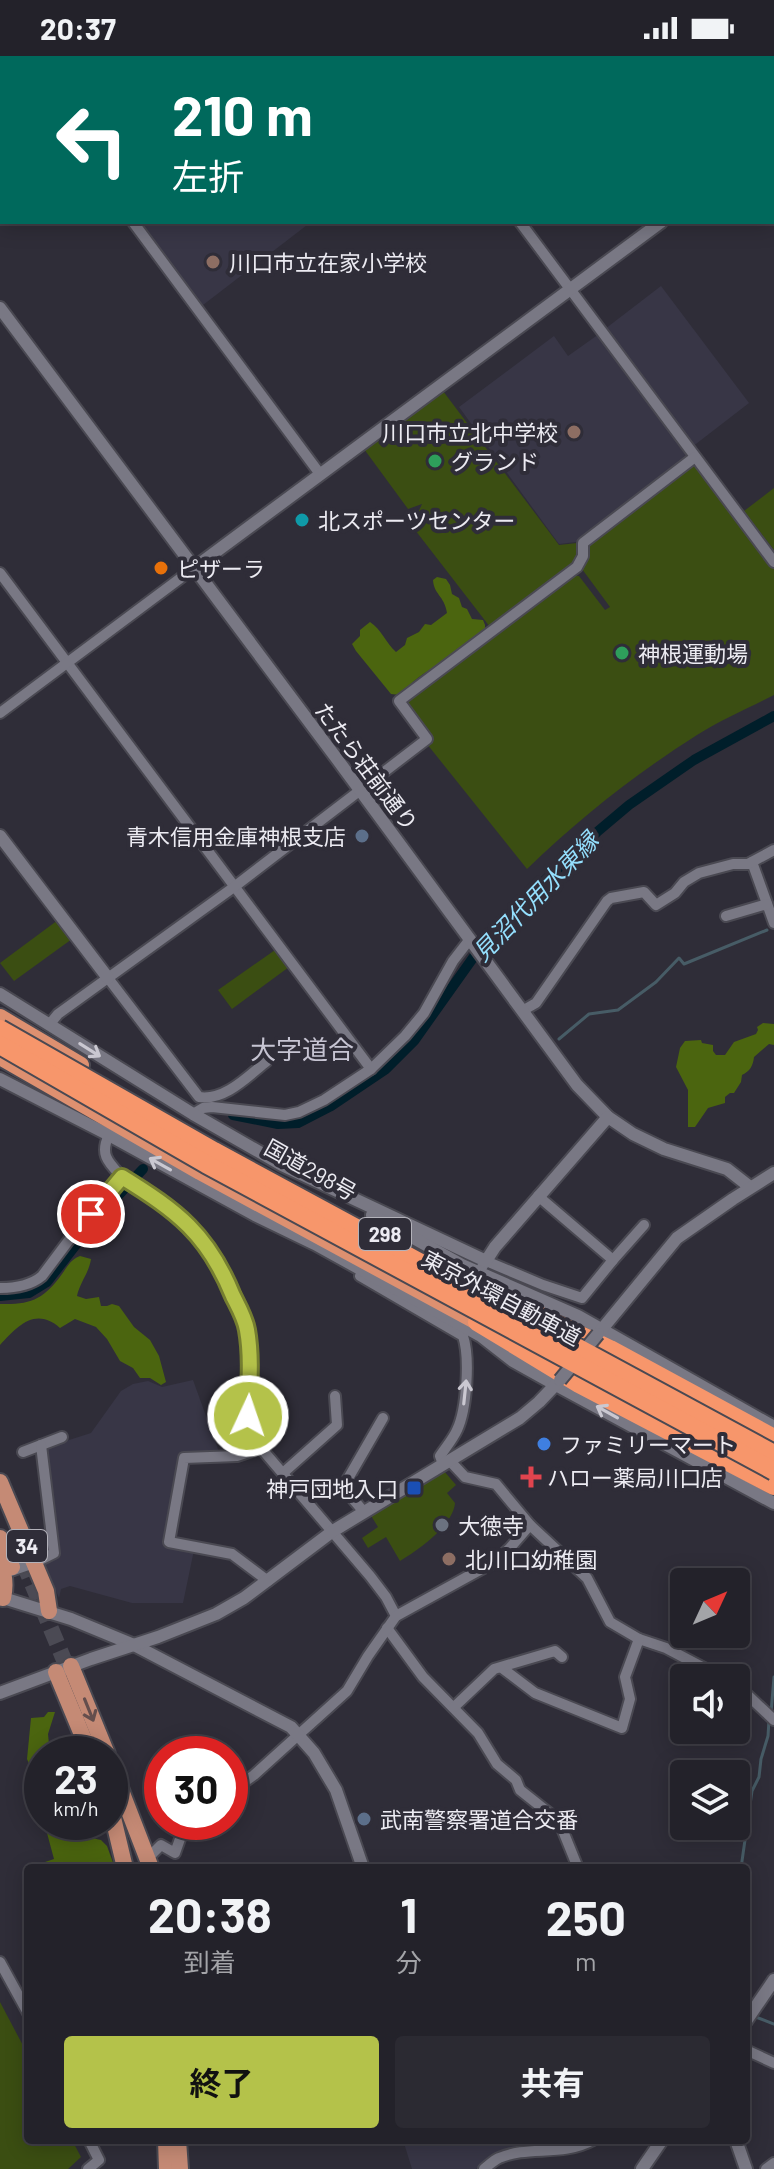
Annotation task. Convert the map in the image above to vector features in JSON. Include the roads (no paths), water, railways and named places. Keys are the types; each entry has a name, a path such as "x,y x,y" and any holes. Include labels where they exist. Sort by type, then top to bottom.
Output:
{"highway":[{"name":"国道298号","path":"0,1016 193,1129 774,1445"},
{"name":"東京外環自動車道","path":"0,1029 201,1144 774,1454"},
{"name":"東京外環自動車道","path":"0,1045 206,1164 774,1471"},
{"name":"298","path":"0,1059 200,1172 468,1330 774,1480"},
{"path":"493,1293 603,1337 774,1438"},
{"path":"468,1330 774,1486"}],"main road":[{"name":"34","path":"0,1482 15,1566 2,1598"},
{"name":"34","path":"0,1508 15,1566"},
{"name":"34","path":"0,1538 15,1566 48,1598 49,1611"},
{"path":"63,1669 84,1736"},
{"path":"63,1669 98,1736"},
{"path":"128,1808 150,1864"},
{"path":"118,1840 124,1864"},
{"path":"166,2144 167,2169"},
{"path":"178,2144 180,2169"}],"street":[{"path":"134,224 320,474"},
{"path":"521,224 774,562"},
{"path":"0,713 658,224"},
{"name":"たたら荘前通り","path":"0,308 472,941 568,1075 608,1117 633,1134 664,1149 727,1169 750,1187"},
{"path":"49,1025 58,1014 234,887 427,739 399,701 577,567 583,556 583,543 695,457"},
{"path":"0,573 371,1069"},
{"path":"0,836 199,1097 203,1099 228,1091 267,1061"},
{"path":"522,1011 536,1003 611,898 644,892 656,905 699,873 733,864 748,864 774,850"},
{"path":"752,862 774,923"},
{"path":"726,916 767,904"},
{"path":"193,1114 212,1107 285,1115 324,1100 371,1069 405,1036 424,1013 453,961 472,941"},
{"path":"0,994 132,1082 462,1265 556,1305 603,1337 774,1427"},
{"path":"0,1079 112,1130 255,1215 315,1244 481,1336 513,1361 558,1382 774,1503"},
{"path":"484,1264 538,1196 608,1117"},
{"path":"112,1130 104,1150 106,1158 122,1177 181,1217 204,1242 224,1273 247,1328 250,1374 248,1416 261,1448 333,1531 386,1597 396,1616"},
{"path":"282,1165 484,1264 582,1298 644,1225"},
{"path":"0,1693 216,1614 268,1581 333,1531 520,1418 603,1337 677,1238 774,1173"},
{"path":"0,1288 22,1286 42,1276 122,1177"},
{"path":"538,1196 613,1260"},
{"path":"315,1244 338,1262 468,1330 462,1416 457,1431 440,1456 465,1477 496,1484 530,1525 587,1578 610,1622 639,1639 666,1648 696,1664"},
{"path":"283,1473 337,1425 335,1396"},
{"path":"364,1512 347,1492 346,1482 383,1418"},
{"path":"23,1452 62,1437"},
{"path":"15,1566 54,1553 41,1445"},
{"path":"261,1448 237,1456 184,1458 169,1542 232,1554 268,1581"},
{"path":"248,1779 347,1691 396,1616 496,1561 530,1525"},
{"path":"2,1598 91,1626 284,1722 300,1735 314,1753 336,1790 362,1864"},
{"path":"387,1628 423,1677 478,1733 497,1764 516,1780 520,1790 559,1821 576,1864"},
{"path":"502,1668 535,1693 622,1728 630,1699 625,1677 639,1639"},
{"path":"454,1707 494,1669 555,1651 562,1657"},
{"path":"750,1697 774,1720"},
{"path":"151,1864 161,1845 175,1853 180,1840"},
{"path":"0,1962 24,2006"},
{"path":"750,2015 774,1980"},
{"path":"750,2052 774,2063"},
{"path":"88,2169 99,2160 91,2144"},
{"path":"484,2169 499,2158 561,2151 585,2144"},
{"path":"642,2169 659,2144"},
{"path":"737,2144 746,2169"},
{"path":"766,2169 774,2163"}],"waterway":[{"name":"見沼代用水東縁","path":"233,1115 278,1124 298,1123 331,1106 386,1069 414,1041 485,941 597,832 629,805 694,760 774,716"},
{"path":"559,1039 589,1014 618,1010 656,982 679,958 684,964 767,930"},
{"name":"見沼代用水東縁","path":"0,1296 29,1293 47,1282 96,1219 143,1169"},
{"path":"771,1713 774,1677"},
{"path":"742,1864 752,1791 759,1777 769,1720"},
{"path":"753,2016 774,2024"}],"tunnel":[{"path":"23,1562 72,1679"}],"place":[{"name":"川口市立在家小学校","path":"213,262"},
{"name":"川口市立北中学校","path":"574,432"},
{"name":"グランド","path":"435,461"},
{"name":"北スポーツセンター","path":"302,520"},
{"name":"ピザーラ","path":"161,568"},
{"name":"神根運動場","path":"622,653"},
{"name":"青木信用金庫神根支店","path":"362,836"},
{"name":"ファミリーマート","path":"544,1444"},
{"name":"ハロー薬局川口店","path":"531,1477"},
{"name":"神戸団地入口","path":"414,1488"},
{"name":"大徳寺","path":"442,1525"},
{"name":"北川口幼稚園","path":"449,1559"},
{"name":"武南警察署道合交番","path":"364,1819"}],"district":[{"name":"大字道合","path":"302,1048"}]}
